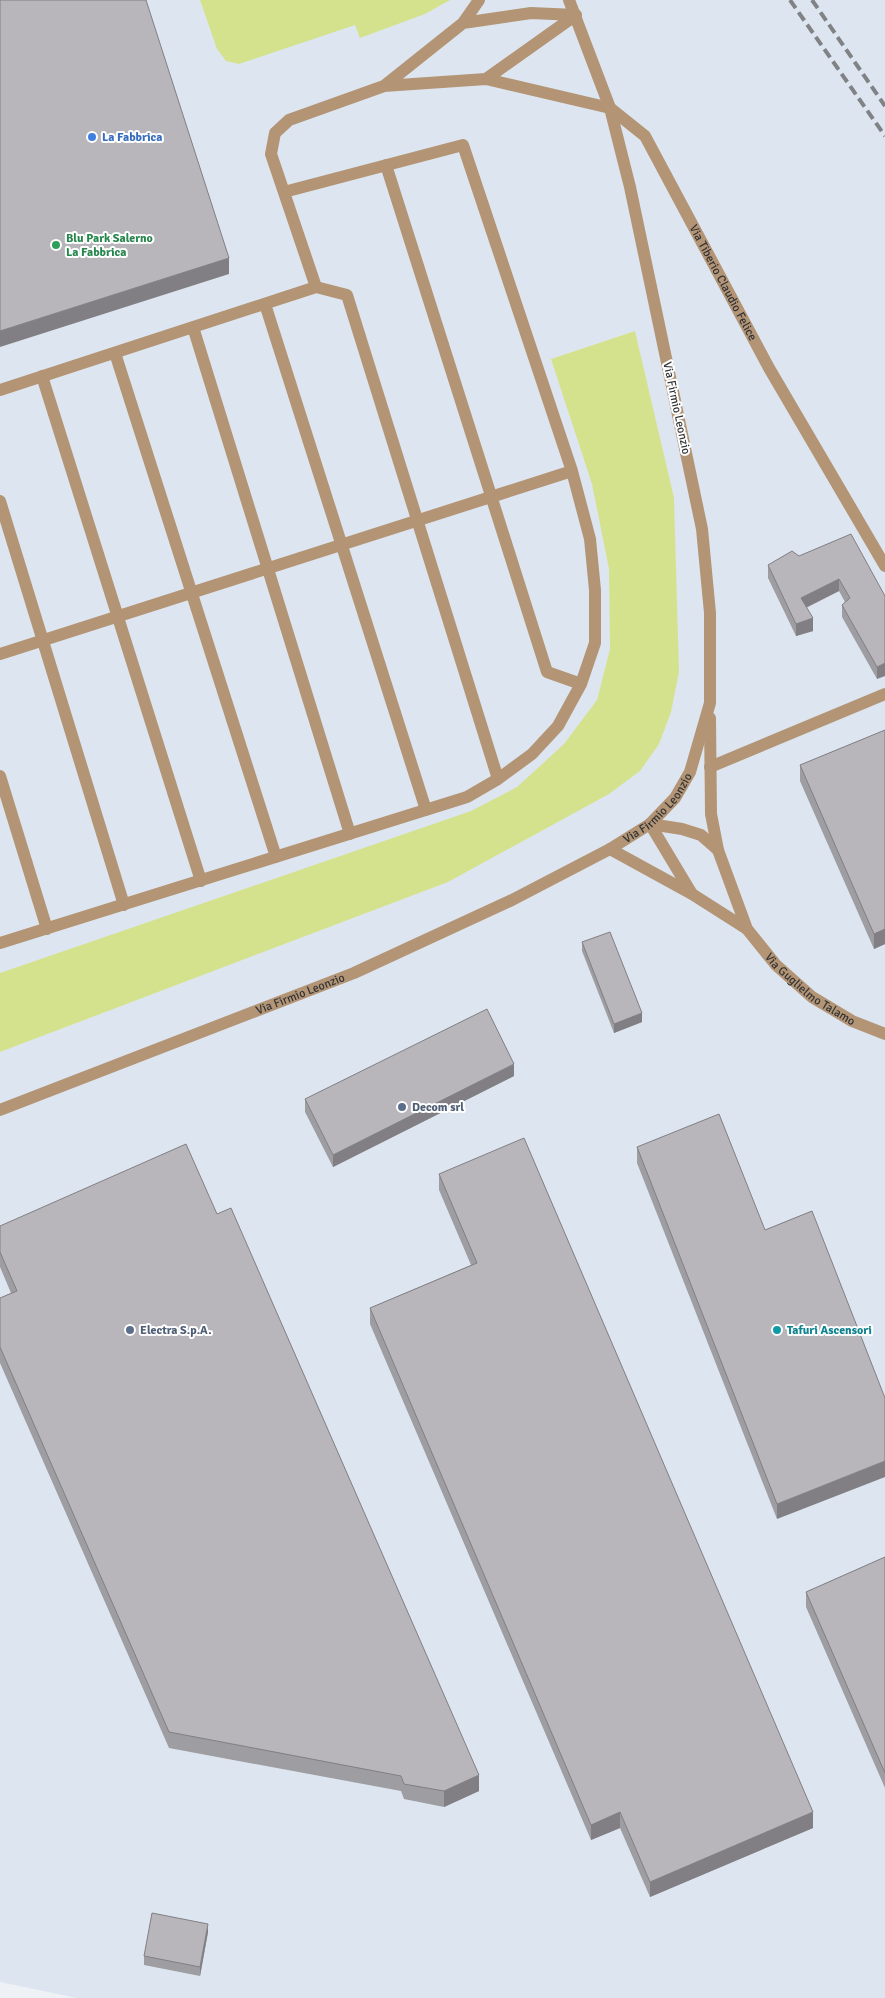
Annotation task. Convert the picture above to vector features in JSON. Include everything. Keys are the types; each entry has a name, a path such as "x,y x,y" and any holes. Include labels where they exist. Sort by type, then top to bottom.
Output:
{"street":[{"path":"384,86 462,23 479,0"},
{"path":"569,0 610,108"},
{"path":"462,23 530,13 576,15"},
{"path":"486,79 576,15"},
{"path":"316,287 271,154 275,134 289,120 384,86 486,79 610,108"},
{"name":"Via Tiberio Claudio Felice","path":"610,108 645,136 768,368 885,566"},
{"name":"Via Firmio Leonzio","path":"0,1110 354,973 512,900 610,850 650,824 675,798 690,772 710,703 710,613 702,529 630,187 610,108"},
{"path":"0,943 467,797 498,779 532,754 558,726 581,684 595,643 595,590 590,539 572,471 463,144 284,192"},
{"path":"386,165 547,672 581,684"},
{"path":"0,390 316,287 347,295 498,779"},
{"path":"265,304 426,810"},
{"path":"193,327 350,834"},
{"path":"115,353 276,857"},
{"path":"42,376 200,881"},
{"path":"0,654 572,471"},
{"path":"0,501 124,905"},
{"path":"710,767 885,694"},
{"path":"710,703 710,814 718,850 747,929"},
{"path":"0,776 47,929"},
{"path":"650,824 682,828 701,835 718,850"},
{"path":"650,824 692,894"},
{"path":"610,850 692,894 747,929"},
{"name":"Via Guglielmo Talamo","path":"747,929 776,965 812,997 852,1021 885,1034"}],"shaded area":[{"path":"0,0 885,0 885,1998 77,1998 0,1982"}],"green space":[{"path":"200,0 450,0 425,14 360,38 355,25 239,64 226,61 217,49"},
{"path":"635,331 674,498 679,672 671,712 659,744 640,771 609,794 448,882 0,1052 0,973 471,811 517,787 564,744 597,700 610,649 609,569 592,484 551,359"}],"building":[{"name":"La Fabbrica","path":"0,0 146,0 229,258 0,331"},
{"path":"851,534 885,596 885,663 877,667 842,605 850,598 839,579 801,598 813,618 796,624 768,565 792,551 799,556"},
{"path":"885,730 885,929 874,934 800,765"},
{"path":"610,932 642,1013 614,1024 582,942"},
{"path":"487,1009 514,1064 333,1155 305,1099"},
{"name":"Tafuri Ascensori","path":"719,1114 765,1230 812,1211 885,1398 885,1461 777,1504 637,1147"},
{"path":"524,1138 813,1812 650,1882 620,1812 591,1825 370,1308 477,1263 439,1174"},
{"path":"186,1144 217,1214 231,1208 479,1775 444,1791 404,1784 401,1776 169,1732 0,1347 0,1298 17,1291 0,1252 0,1226"},
{"path":"885,1557 885,1773 806,1592"},
{"path":"152,1913 208,1924 200,1967 144,1956"}],"railway":[{"path":"790,0 885,136"},
{"path":"812,0 885,106"}],"place":[{"name":"La Fabbrica","path":"92,137"},
{"name":"Blu Park Salerno La Fabbrica","path":"56,245"},
{"name":"Decom srl","path":"402,1107"},
{"name":"Electra S.p.A.","path":"130,1330"},
{"name":"Tafuri Ascensori","path":"777,1330"}]}
